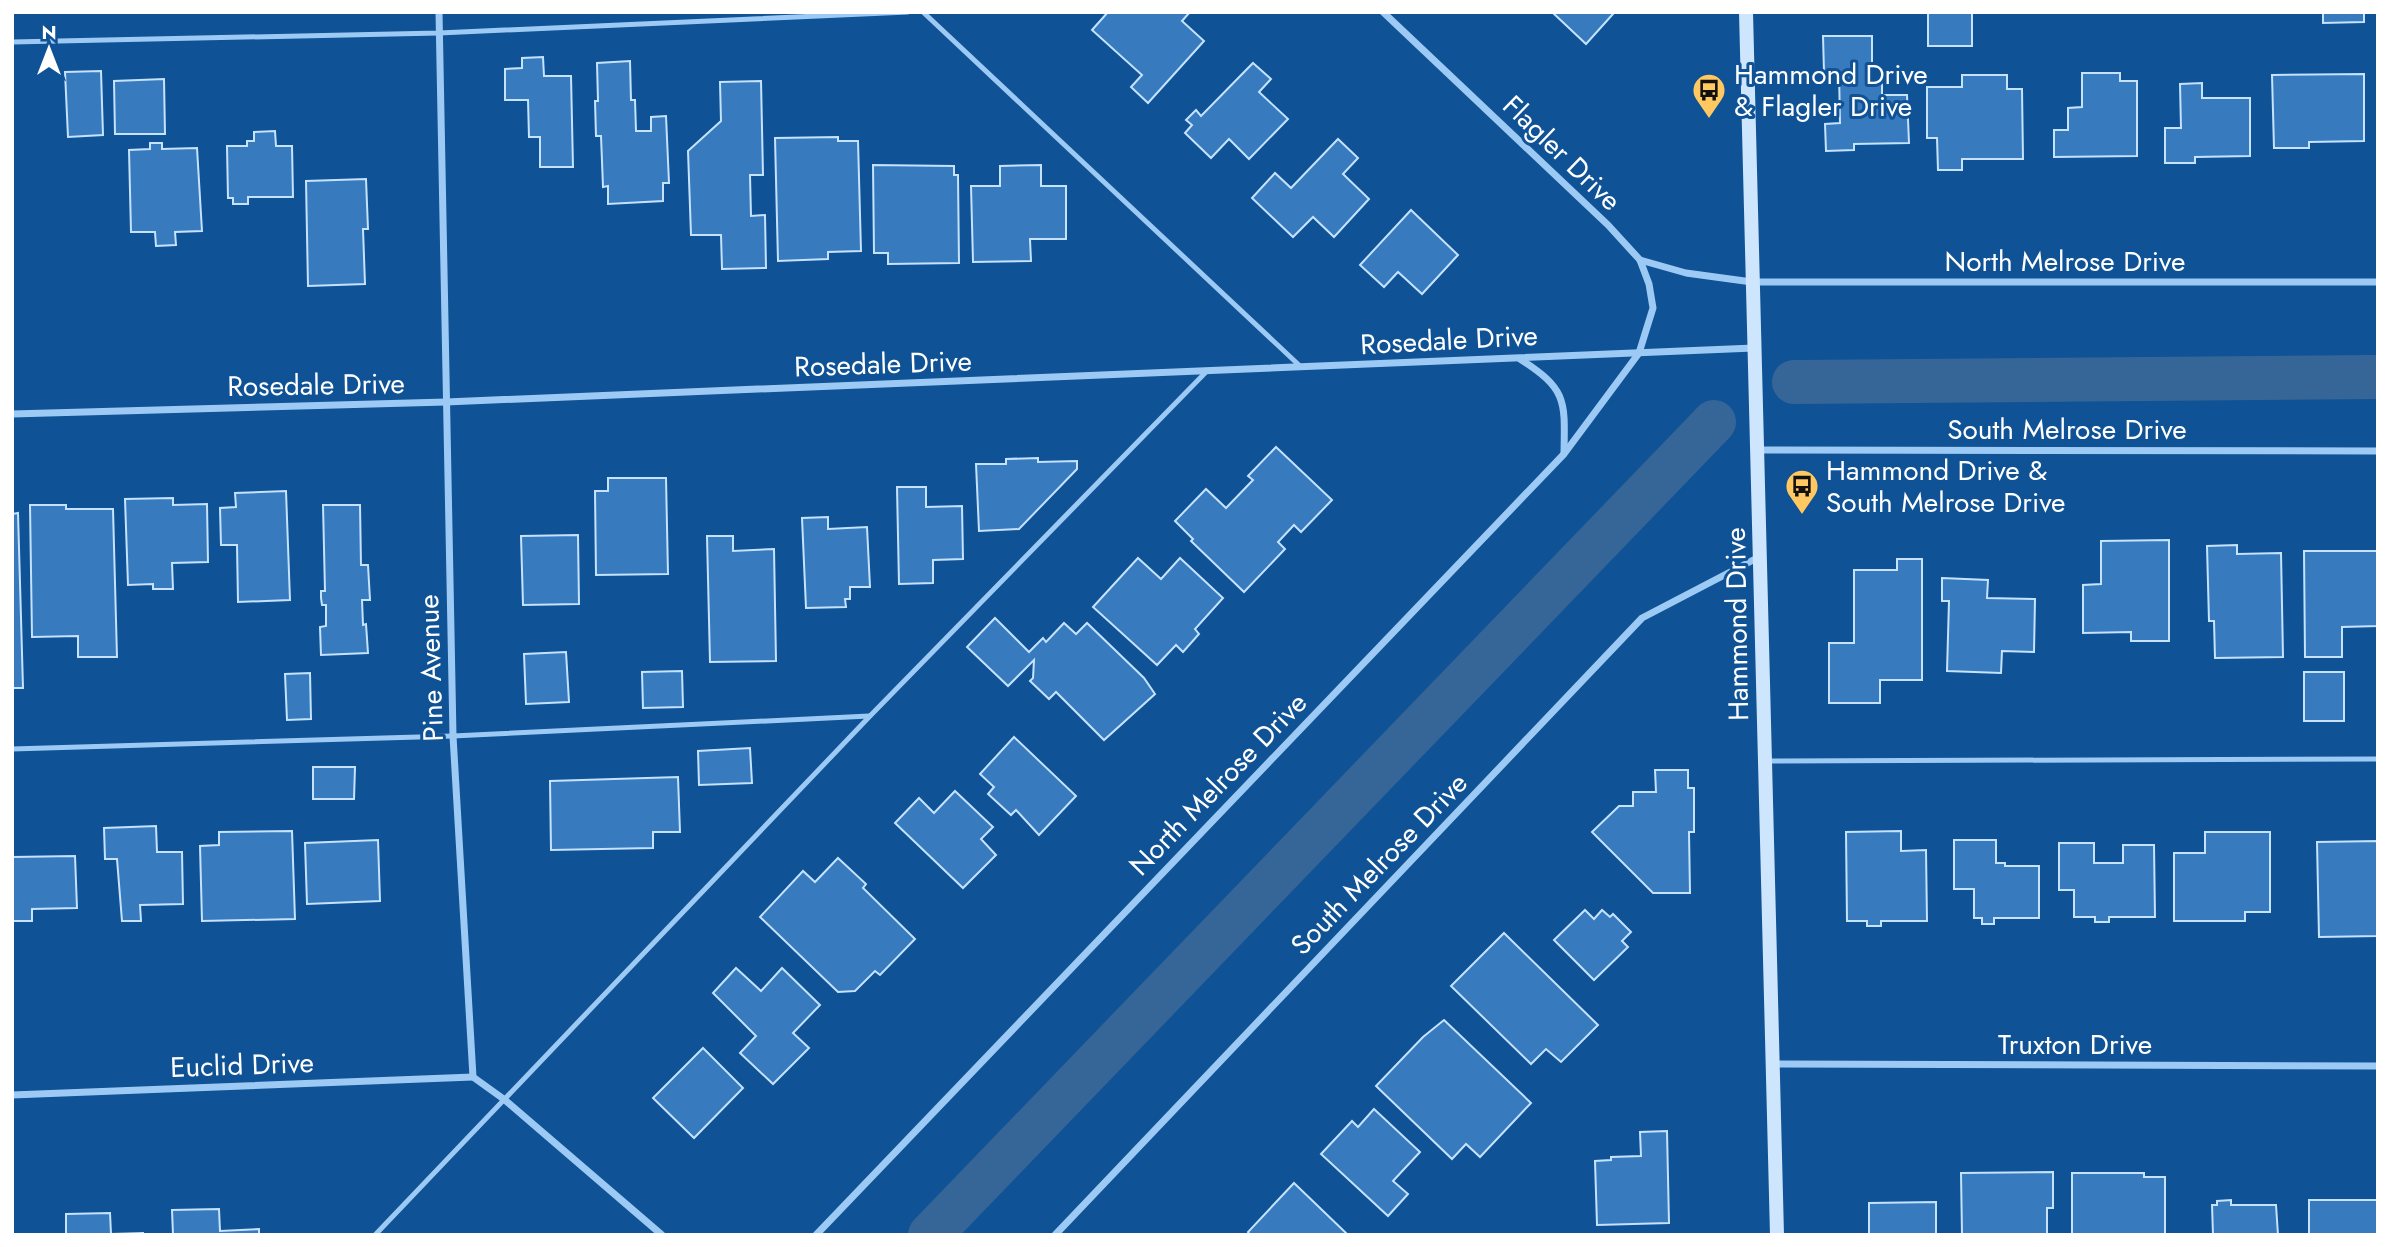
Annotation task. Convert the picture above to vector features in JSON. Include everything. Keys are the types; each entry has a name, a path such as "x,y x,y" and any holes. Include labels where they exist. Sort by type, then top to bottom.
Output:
{"street":[{"name":"Pine Avenue","path":"439,12 453,736 473,1077"},
{"name":"Flagler Drive","path":"1383,12 1608,225 1640,260 1649,284 1653,309 1639,353"},
{"name":"Hammond Drive","path":"1746,12 1777,1235"},
{"name":"North Melrose Drive","path":"1640,260 1686,273 1752,282 2378,282"},
{"name":"Rosedale Drive","path":"12,414 446,402 1754,348"},
{"name":"North Melrose Drive","path":"816,1235 1564,454 1639,353"},
{"path":"1519,358 1545,375 1559,392 1565,410 1564,454"},
{"name":"South Melrose Drive","path":"1757,450 2378,451"},
{"name":"South Melrose Drive","path":"1055,1235 1642,618 1759,557"},
{"name":"Truxton Drive","path":"1773,1064 2378,1066"},
{"path":"473,1077 505,1100 662,1235"},
{"name":"Euclid Drive","path":"12,1095 473,1077"}],"lane":[{"path":"12,42 439,33 908,12"},
{"path":"923,12 1301,368"},
{"path":"375,1235 870,716 1206,372"},
{"path":"12,749 453,736 870,716"},
{"path":"1765,761 2378,759"}],"building":[{"path":"1108,12 1190,12 1182,21 1204,41 1148,103 1131,87 1142,75 1092,30"},
{"path":"1552,12 1611,12 1613,14 1586,44"},
{"path":"1928,12 1972,12 1972,46 1928,46"},
{"path":"2323,12 2364,12 2364,22 2323,23"},
{"path":"1823,36 1872,36 1872,82 1882,82 1882,95 1907,95 1909,143 1854,144 1854,150 1826,151 1825,124 1840,123 1839,72 1824,72"},
{"path":"543,57 544,76 571,76 573,167 540,167 540,137 529,137 528,100 505,100 505,69 522,68 522,58"},
{"path":"630,61 631,100 635,100 636,131 651,131 651,117 666,116 669,183 663,183 663,201 608,204 608,186 603,187 601,136 596,136 597,63"},
{"path":"1253,63 1271,79 1259,92 1288,119 1249,159 1229,139 1211,158 1185,133 1192,125 1186,120 1196,110 1201,116"},
{"path":"101,71 103,135 68,137 65,72"},
{"path":"2082,73 2120,73 2120,81 2137,81 2137,156 2054,157 2054,130 2068,130 2068,108 2082,107"},
{"path":"2364,74 2364,141 2309,142 2309,148 2274,148 2272,75"},
{"path":"1962,75 2007,75 2007,89 2022,89 2023,159 1962,159 1962,170 1938,170 1937,138 1927,138 1927,87 1962,87"},
{"path":"164,79 165,134 115,134 114,81"},
{"path":"761,81 763,175 750,175 751,216 765,215 766,268 722,269 721,235 691,235 688,151 721,121 720,82"},
{"path":"2202,83 2202,98 2250,98 2250,156 2195,157 2195,163 2165,163 2165,128 2181,128 2180,84"},
{"path":"275,131 276,146 292,146 293,197 248,197 248,204 233,204 233,198 228,198 227,146 247,146 247,141 254,141 254,132"},
{"path":"838,137 838,141 858,141 861,251 828,252 828,259 778,261 775,138"},
{"path":"1338,139 1358,158 1343,174 1369,199 1334,237 1313,217 1293,237 1252,198 1275,173 1291,188"},
{"path":"150,143 162,143 162,149 197,148 202,231 175,232 176,245 156,246 155,232 131,232 129,150 150,149"},
{"path":"873,165 954,166 954,175 958,175 959,263 888,264 888,253 874,253"},
{"path":"1041,165 1041,186 1066,186 1066,239 1030,239 1031,261 973,262 971,186 1000,186 1000,166"},
{"path":"366,179 368,229 363,229 365,284 308,286 306,181"},
{"path":"1411,210 1458,255 1422,294 1398,272 1384,287 1360,265"},
{"path":"1276,447 1332,500 1301,532 1294,525 1278,542 1285,549 1244,592 1191,541 1193,539 1175,521 1206,489 1226,508 1253,480 1248,476"},
{"path":"1038,458 1038,462 1077,461 1077,469 1019,529 979,531 976,464 1006,464 1006,459"},
{"path":"608,478 666,478 668,574 596,575 595,491 608,491"},
{"path":"897,487 926,487 926,507 962,506 963,559 933,560 933,583 899,584"},
{"path":"286,491 290,600 238,602 237,545 221,545 220,508 236,507 235,493"},
{"path":"173,498 173,505 207,504 208,562 172,563 173,589 153,589 153,584 128,585 125,499"},
{"path":"30,505 66,505 66,509 113,509 117,657 78,657 78,636 32,637"},
{"path":"323,505 360,505 361,565 368,565 370,600 362,600 368,653 321,655 320,627 326,626 326,605 322,605 321,598 321,591 325,591"},
{"path":"18,513 23,688 12,688 12,514"},
{"path":"828,517 828,529 867,527 870,587 850,587 850,599 845,599 846,607 806,608 802,518"},
{"path":"578,535 579,604 523,605 521,536"},
{"path":"707,536 733,536 733,551 774,549 776,661 710,662"},
{"path":"2169,540 2169,641 2131,641 2131,632 2083,633 2083,585 2101,584 2101,541"},
{"path":"2237,545 2237,554 2281,553 2283,657 2215,658 2214,621 2209,621 2207,546"},
{"path":"2304,551 2378,551 2378,626 2342,627 2342,657 2305,657"},
{"path":"1138,558 1161,579 1180,558 1223,598 1195,629 1199,634 1183,652 1176,645 1157,665 1093,607"},
{"path":"1897,559 1922,559 1922,680 1880,680 1880,703 1829,703 1829,643 1854,643 1854,570 1897,570"},
{"path":"1942,578 1988,580 1987,598 2035,599 2034,652 2002,651 2001,673 1947,671 1949,601 1942,601"},
{"path":"995,618 1029,652 1043,638 1046,642 1064,623 1076,634 1087,623 1144,678 1155,694 1104,740 1056,692 1049,699 1030,681 1033,678 1034,660 1008,686 967,647"},
{"path":"566,652 569,702 526,704 524,654"},
{"path":"682,671 683,707 643,708 642,672"},
{"path":"2304,672 2344,672 2344,721 2304,721"},
{"path":"310,673 311,719 287,720 285,674"},
{"path":"1014,737 1076,796 1039,835 1016,810 1011,815 988,794 994,787 980,774"},
{"path":"750,748 752,783 699,785 698,751"},
{"path":"313,767 355,767 354,799 313,799"},
{"path":"1655,770 1688,770 1688,788 1694,788 1694,832 1689,832 1690,893 1653,893 1592,832 1619,806 1633,806 1633,792 1656,792"},
{"path":"678,777 680,832 653,832 653,848 551,850 550,781"},
{"path":"955,791 993,827 981,839 996,855 963,888 895,823 919,798 934,813"},
{"path":"156,826 157,852 182,852 183,904 140,905 141,921 122,921 117,859 105,859 104,828"},
{"path":"292,831 295,919 202,921 200,846 219,845 219,832"},
{"path":"1901,831 1901,851 1926,850 1927,921 1881,921 1881,926 1867,926 1867,921 1847,921 1846,832"},
{"path":"2205,832 2270,832 2270,912 2245,912 2245,921 2174,921 2174,853 2205,853"},
{"path":"378,840 380,901 307,904 305,843"},
{"path":"1954,840 1996,840 1996,863 2005,863 2005,866 2039,866 2039,918 1994,918 1994,924 1982,924 1982,918 1974,918 1974,889 1954,889"},
{"path":"2378,841 2378,936 2319,937 2317,842"},
{"path":"2059,843 2094,843 2094,863 2123,863 2123,845 2154,845 2155,917 2109,917 2109,922 2095,922 2095,917 2074,917 2074,890 2059,890"},
{"path":"75,856 77,908 32,909 32,921 12,921 12,857"},
{"path":"838,858 866,884 863,888 915,939 880,975 875,971 855,991 838,992 760,917 803,871 815,882"},
{"path":"1585,910 1594,919 1602,910 1610,917 1613,914 1631,932 1622,941 1628,947 1594,980 1554,940"},
{"path":"1504,933 1598,1025 1561,1062 1546,1049 1531,1064 1451,986"},
{"path":"736,968 761,991 782,968 820,1005 793,1033 809,1048 773,1084 740,1053 756,1036 713,993"},
{"path":"1444,1020 1531,1103 1480,1157 1466,1144 1452,1159 1376,1086 1423,1037"},
{"path":"703,1048 743,1088 694,1138 653,1098"},
{"path":"1374,1109 1420,1152 1393,1181 1408,1194 1388,1216 1321,1154 1352,1121 1358,1127"},
{"path":"1667,1131 1669,1223 1597,1225 1595,1161 1611,1160 1611,1157 1641,1156 1640,1132"},
{"path":"2053,1172 2053,1208 2047,1208 2047,1235 1962,1235 1961,1173"},
{"path":"2072,1173 2144,1173 2144,1177 2165,1177 2165,1235 2072,1235"},
{"path":"1294,1183 1346,1233 1344,1235 1250,1235 1248,1232"},
{"path":"2231,1200 2231,1205 2276,1205 2278,1235 2213,1235 2212,1205 2217,1205 2217,1201"},
{"path":"2309,1200 2378,1200 2378,1235 2309,1235"},
{"path":"1936,1202 1936,1235 1869,1235 1869,1203"},
{"path":"219,1209 220,1231 259,1229 259,1235 173,1235 172,1210"},
{"path":"110,1213 111,1234 143,1235 66,1235 66,1214"}],"waterway":[{"path":"1794,382 2378,377"},
{"path":"930,1235 1714,422"}],"place":[{"name":"Hammond Drive & Flagler Drive","path":"1709,120"},
{"name":"Hammond Drive & South Melrose Drive","path":"1802,516"}]}
